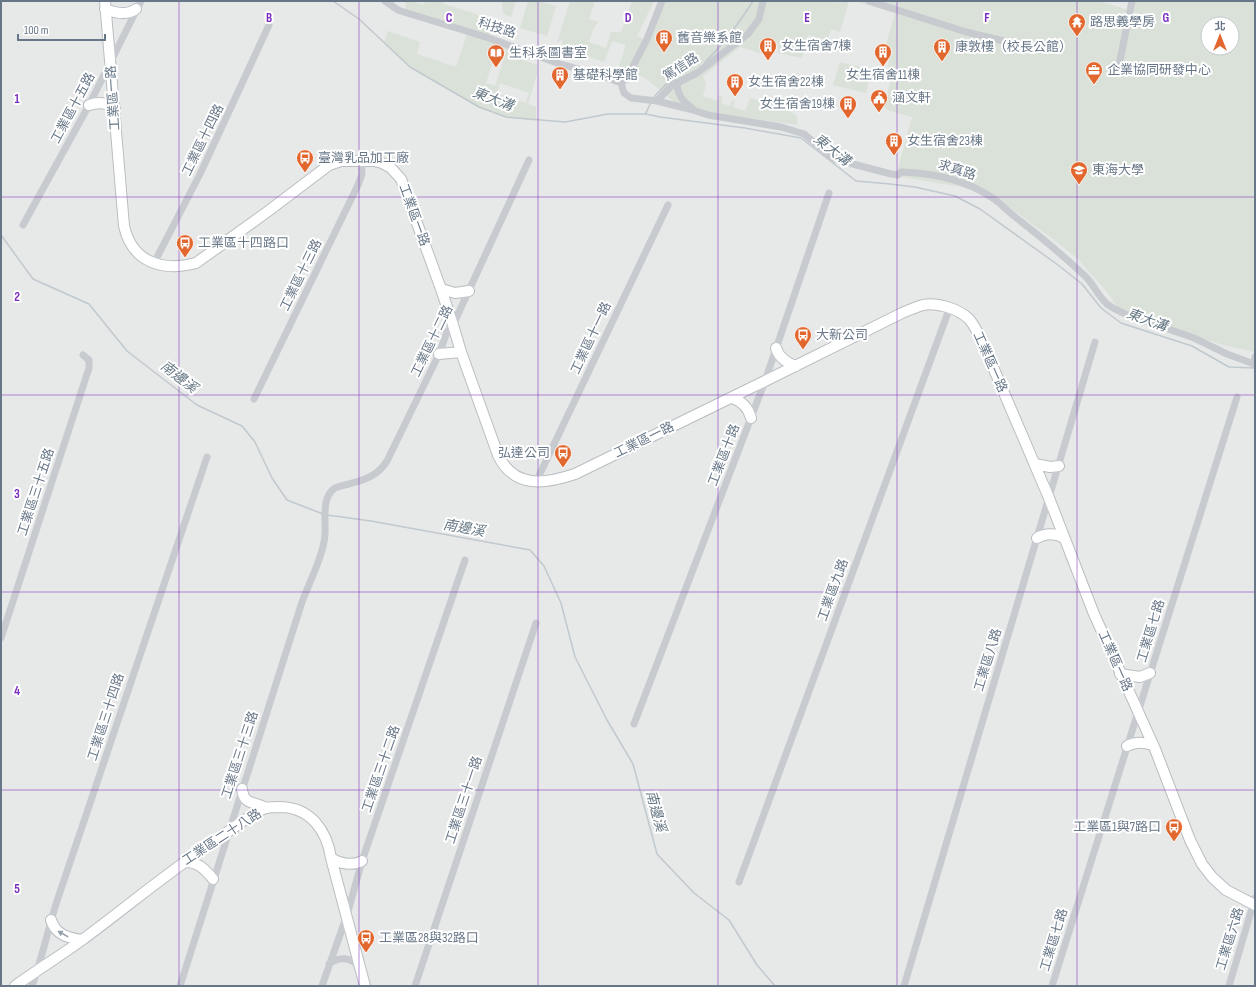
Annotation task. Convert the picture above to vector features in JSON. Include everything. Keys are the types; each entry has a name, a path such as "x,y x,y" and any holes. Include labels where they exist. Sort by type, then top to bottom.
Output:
{"street":[{"name":"科技路","path":"385,1 407,14 489,38 557,63 621,82"},
{"path":"621,82 627,78 647,39 662,1"},
{"name":"篤信路","path":"657,101 670,86 677,84 697,73 748,34 758,19 763,1"},
{"path":"869,1 966,32 1012,44"},
{"path":"1118,70 1132,1"},
{"path":"105,5 114,12 125,13 133,12 138,5"},
{"name":"工業區一路","path":"105,5 123,218 126,236 136,251 144,258 154,263 173,266 196,263 329,165 341,161 374,160 391,168 401,179 441,289 461,352 501,461 510,471 528,481 549,482 575,474 902,313 923,305 936,304 950,307 968,318 975,327 984,346 1035,464 1120,674 1153,745 1190,840 1202,864 1212,877 1226,890 1254,902"},
{"name":"工業區十五路","path":"23,225 111,63 138,5"},
{"name":"工業區十四路","path":"154,263 214,145 270,26"},
{"name":"求真路","path":"621,82 626,96 657,101 708,115 781,127 804,134 834,159 891,174 898,174 901,172 931,174 963,182 992,197 1017,219 1043,238 1087,278 1106,303 1114,309 1194,338 1227,354 1254,361"},
{"path":"677,84 681,98 693,110"},
{"path":"89,105 101,103 109,105 114,109"},
{"name":"工業區十三路","path":"254,399 358,185 362,174 361,160"},
{"name":"工業區十二路","path":"326,503 329,493 335,488 369,478 375,475 382,468 439,354 447,332 453,325 529,160"},
{"name":"工業區十路","path":"634,724 765,381 829,193"},
{"name":"工業區十一路","path":"536,482 668,205"},
{"path":"441,289 455,293 469,291"},
{"name":"工業區九路","path":"739,882 950,307"},
{"name":"工業區八路","path":"904,986 1095,342"},
{"path":"776,348 780,357 796,366"},
{"path":"439,354 461,352"},
{"name":"工業區三十五路","path":"1,638 89,368 89,360 83,355"},
{"name":"工業區七路","path":"1052,986 1237,397"},
{"path":"732,398 745,405 749,410 751,418"},
{"name":"工業區三十四路","path":"32,986 39,969 51,920 207,457"},
{"path":"1035,464 1050,467 1059,466"},
{"name":"工業區三十三路","path":"180,986 302,602 324,543 326,503"},
{"path":"1037,538 1044,535 1054,534 1064,538"},
{"name":"工業區三十二路","path":"322,986 347,915 362,861 465,560"},
{"name":"工業區三十一路","path":"415,986 536,622"},
{"path":"1120,674 1140,678 1150,673"},
{"path":"1127,746 1137,742 1153,745"},
{"path":"242,789 242,794 248,801 266,808"},
{"name":"工業區二十八路","path":"15,986 82,940 184,862 249,818 266,808 277,807 290,808 309,816 324,833 330,846 331,858 347,915 364,986"},
{"path":"331,858 350,864 362,861"},
{"path":"184,862 194,862 213,879"},
{"name":"工業區六路","path":"1228,986 1254,902"},
{"path":"51,920 55,929 63,936 82,940"},
{"path":"329,964 334,960 345,958 353,961 359,967"}],"shaded area":[{"path":"1,1 1255,1 1255,986 1,986"},
{"path":"405,1 412,1 424,5 425,1 443,1 444,4 495,20 489,38 511,46 508,55 537,65 537,74 528,104 536,107 536,121 506,117 479,107 410,67 384,42 388,31 420,42 417,54 456,67 468,31 407,13","holes":["497,49 506,52 495,86 486,83","500,83 529,93 526,103 497,93"]},
{"path":"502,1 516,1 511,17 503,14"},
{"path":"528,1 539,1 556,6 547,36 520,28"},
{"path":"570,1 595,1 589,19 598,22 594,27 589,42 606,48 611,32 620,32 622,30 632,1 654,1 637,36 645,39 660,1 833,1 833,5 834,1 849,1 840,32 831,29 828,40 808,35 802,58 778,53 778,45 769,42 760,53 740,47 703,76 706,84 703,96 717,101 719,95 723,97 721,103 730,106 732,100 735,101 733,107 745,111 750,98 786,109 797,116 797,125 704,112 674,102 648,80 636,73 618,77 599,73 602,66 617,71 626,45 612,41 604,62 561,47 563,39 557,43"},
{"path":"854,1 1100,1 1128,10 1132,1 1255,1 1255,352 1223,345 1144,319 1119,309 1107,292 1078,259 994,195 961,187 896,176 912,117 890,111 884,107 892,76 886,74 890,58 883,56 895,13"},
{"path":"840,62 872,70 866,93 833,85"}],"waterway":[{"name":"東大溝","path":"333,1 359,19 410,67 479,107 506,117 565,122 608,114 646,114 745,128 801,138 856,181 915,187 955,196 980,209 1058,265 1082,284 1101,308 1121,323 1192,346 1229,367 1255,368"},
{"path":"705,62 731,33 753,1"},
{"path":"654,97 668,82 676,80"},
{"path":"646,113 651,102"},
{"name":"南邊溪","path":"1,235 33,279 89,304 127,351 197,405 242,426 255,442 272,478 287,500 323,514"},
{"name":"南邊溪","path":"327,515 371,521 530,550 544,566 561,603 575,657 607,720 633,764 657,854 694,893 729,920 757,965 775,986"}],"place":[{"name":"路思義學房","path":"1077,37"},
{"name":"舊音樂系館","path":"664,53"},
{"name":"女生宿舍7棟","path":"768,61"},
{"name":"康敦樓（校長公館）","path":"942,62"},
{"name":"女生宿舍11棟","path":"883,67"},
{"name":"生科系圖書室","path":"496,68"},
{"name":"企業協同研發中心","path":"1094,85"},
{"name":"基礎科學館","path":"560,90"},
{"name":"女生宿舍22棟","path":"735,97"},
{"name":"涵文軒","path":"879,113"},
{"name":"女生宿舍19棟","path":"848,119"},
{"name":"女生宿舍23棟","path":"894,156"},
{"name":"臺灣乳品加工廠","path":"305,173"},
{"name":"東海大學","path":"1079,185"},
{"name":"工業區十四路口","path":"185,258"},
{"name":"大新公司","path":"803,350"},
{"name":"弘達公司","path":"563,468"},
{"name":"工業區1與7路口","path":"1174,842"},
{"name":"工業區28與32路口","path":"366,953"}]}
